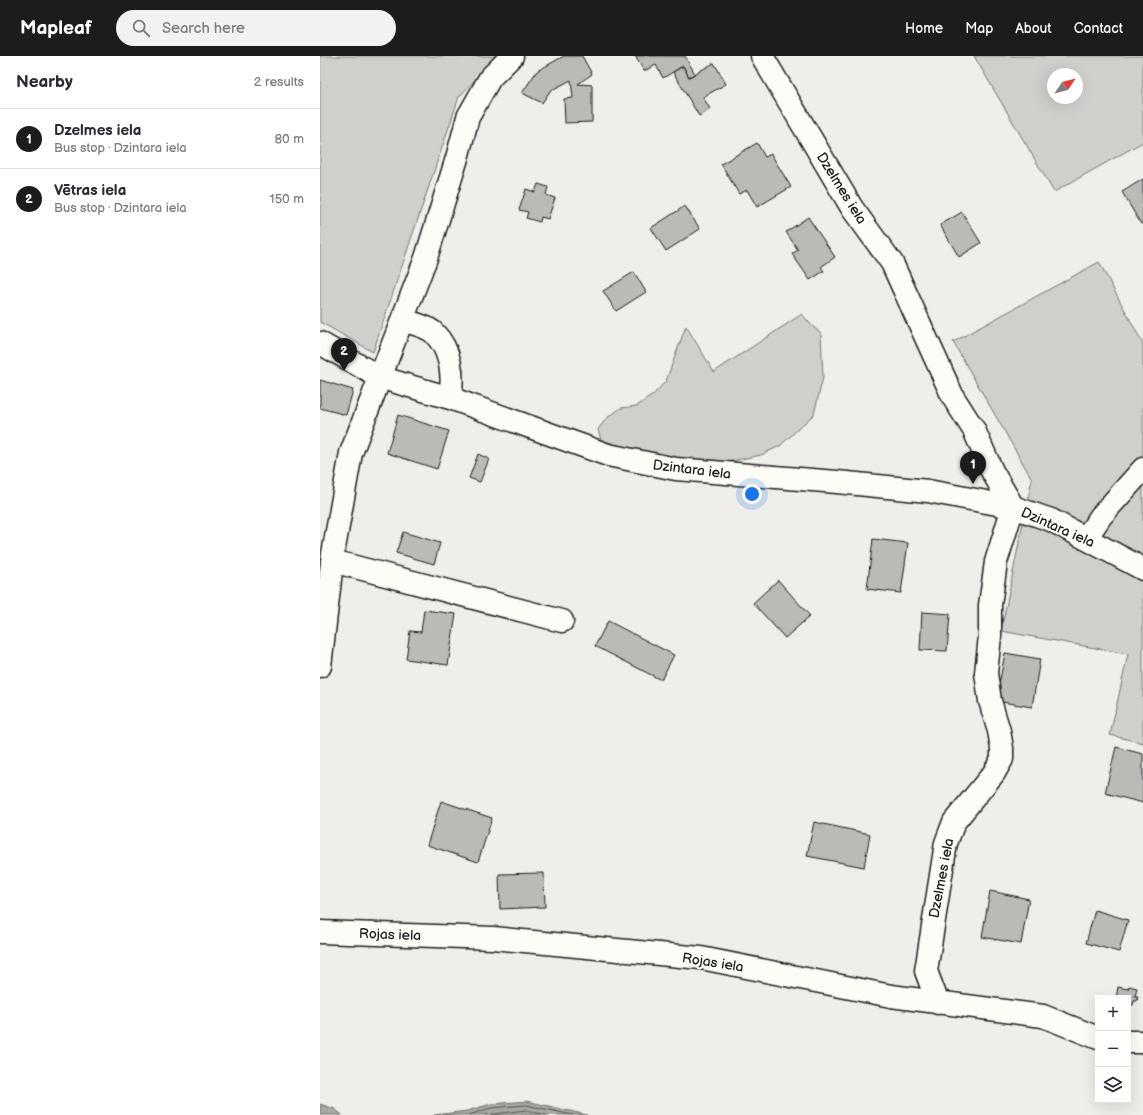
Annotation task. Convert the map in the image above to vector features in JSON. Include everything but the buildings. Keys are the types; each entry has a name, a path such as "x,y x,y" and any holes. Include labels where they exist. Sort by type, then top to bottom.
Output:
{"street":[{"path":"320,666 332,561 351,452 426,258 468,117 490,78 512,56"},
{"name":"Dzelmes iela","path":"762,56 852,208 892,263 953,397 974,430 992,471 1012,507 996,562 990,605 990,636 986,673 990,701 1000,737 1002,759 994,773 954,822 946,843 926,971 938,1003"},
{"path":"402,320 433,332 447,352 453,381 450,398"},
{"name":"Dzintara iela","path":"320,343 380,377 450,398 608,455 676,469 928,491 1012,507 1050,520 1143,569"},
{"path":"1086,538 1101,516 1143,469"},
{"path":"332,561 562,621"},
{"name":"Rojas iela","path":"320,932 493,938 701,958 891,996 1043,1016 1095,1037"},
{"path":"891,996 912,985 926,971"},
{"path":"1131,1042 1143,1042"}],"shaded area":[{"path":"320,56 497,56 459,97 373,352 320,322"},
{"path":"974,56 1143,56 1143,142 1054,192"},
{"path":"1099,262 1143,344 1143,743 1110,735 1128,654 1001,631 1032,479 953,342"},
{"path":"802,314 812,326 821,333 823,378 814,414 780,446 761,455 727,462 683,459 634,450 601,440 598,429 607,418 621,408 637,406 654,394 666,381 686,326 714,372"}],"water":[{"path":"527,1101 587,1115 434,1115 467,1111 491,1104"},
{"path":"320,1104 335,1109 342,1115 320,1115"}],"place":[{"name":"Vētras iela","path":"344,371"},
{"name":"Dzelmes iela","path":"973,484"}]}
